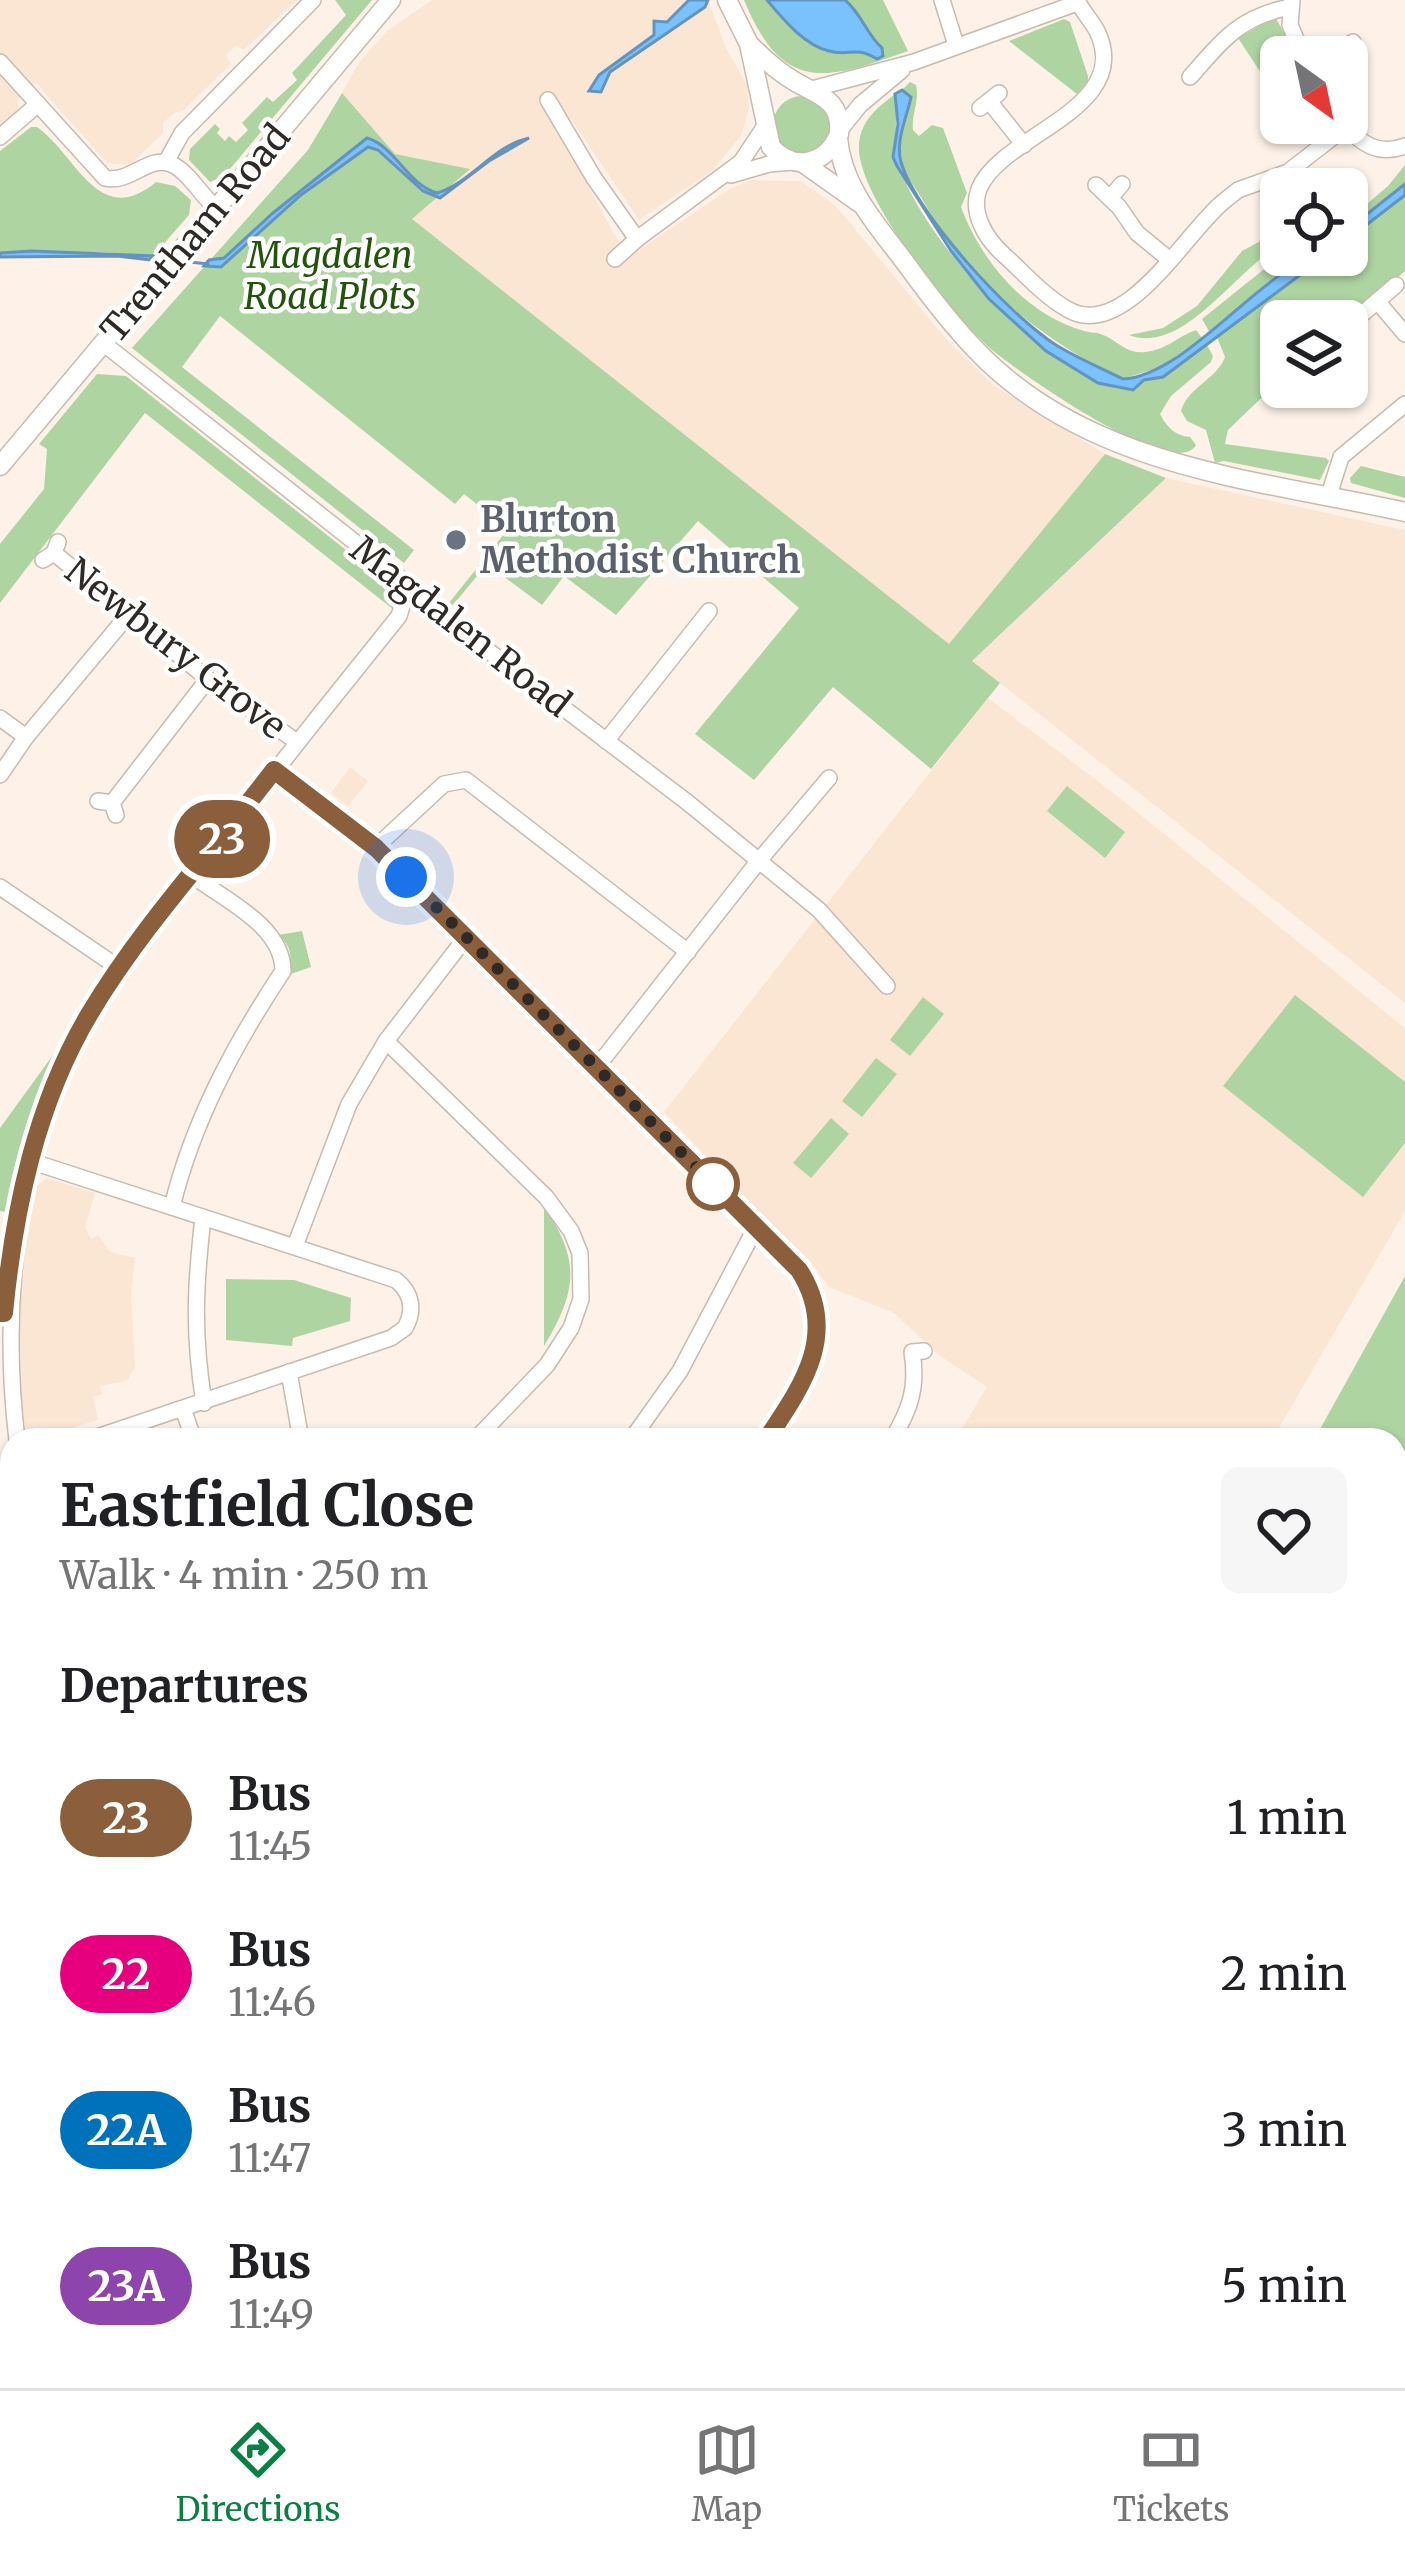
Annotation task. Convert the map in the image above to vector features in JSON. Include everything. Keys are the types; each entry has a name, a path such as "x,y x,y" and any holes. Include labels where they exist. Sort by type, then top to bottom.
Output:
{"main road":[{"name":"Trentham Road","path":"0,466 391,0"},
{"path":"728,0 749,44 775,151 862,205"},
{"path":"749,44 772,67 832,102 843,164 862,205 976,351 1041,403 1159,460 1405,512"},
{"path":"765,123 778,97 792,89 810,89"},
{"path":"798,162 822,158 839,134"}],"street":[{"path":"166,162 182,133 313,0"},
{"path":"942,0 956,44"},
{"path":"810,89 914,62 1077,2 1101,45 1095,86 1078,106 988,174 980,188 978,214 997,249 1064,308 1087,315 1129,302 1223,202 1238,190 1288,172 1322,144"},
{"path":"1192,66 1230,31 1291,3 1295,36"},
{"path":"0,62 104,178 123,179 146,166 166,162 214,206"},
{"path":"839,134 867,98 914,62"},
{"path":"548,100 594,178 638,239"},
{"path":"989,101 1024,145"},
{"path":"0,136 38,104"},
{"path":"615,259 741,162 765,123"},
{"path":"1365,144 1385,150 1405,146"},
{"path":"723,178 769,164 798,162"},
{"path":"1110,198 1122,184"},
{"path":"1096,185 1138,233 1170,260"},
{"path":"1368,309 1396,284"},
{"path":"1377,301 1405,334"},
{"name":"Magdalen Road","path":"103,343 400,578 407,589 687,802 818,910 887,986"},
{"path":"1330,495 1341,457 1405,404"},
{"name":"Newbury Grove","path":"52,552 208,679 297,742"},
{"path":"16,1428 2,1313 18,1205 46,1108 87,1017 119,968 399,616 407,589"},
{"path":"606,741 709,611"},
{"path":"0,775 129,614"},
{"path":"108,806 208,679"},
{"path":"0,718 26,737"},
{"path":"274,770 376,848 803,1276 816,1324 815,1348 806,1381 774,1428"},
{"path":"596,1068 828,776"},
{"path":"376,848 444,784 466,780 688,952"},
{"path":"172,1207 184,1156 206,1106 283,971 279,947 265,929 193,876"},
{"path":"0,887 119,968"},
{"path":"295,1246 349,1104 386,1041 467,936"},
{"path":"386,1041 546,1197 571,1231 580,1253 581,1299 571,1328 547,1365 487,1428"},
{"path":"30,1161 396,1280 409,1294 409,1320 400,1333 125,1428"},
{"path":"718,1189 734,1173"},
{"path":"203,1218 194,1295 195,1348 204,1403"},
{"path":"640,1428 680,1371 756,1227"},
{"path":"899,1428 916,1388 912,1352 924,1352"},
{"path":"289,1372 300,1428"},
{"path":"183,1409 190,1428"}],"shaded area":[{"path":"0,0 297,0 244,50 236,46 226,55 231,64 183,111 163,123 163,133 130,165 107,163 36,83 17,100 19,111 0,127"},
{"path":"432,0 708,0 726,48 747,85 749,109 741,136 713,170 639,220 571,119 554,130 630,256 731,188 752,180 801,181 835,205 948,341 996,387 1105,454 949,645 411,219 468,170 395,154 342,93 359,62 387,31"},
{"path":"1166,478 1405,530 1405,1003 972,661"},
{"path":"988,698 1405,1028 1405,1211 1279,1428 962,1428 987,1387 940,1356 894,1313 829,1287 811,1262 740,1193 740,1181 728,1167 717,1168 664,1112"},
{"path":"350,767 368,781 348,806 331,793"},
{"path":"47,1178 95,1193 85,1227 91,1239 98,1235 110,1252 135,1258 131,1293 135,1367 127,1381 100,1386 102,1394 93,1397 98,1420 72,1428 25,1428 16,1368 21,1359 14,1280 32,1190"}],"green space":[{"path":"335,0 372,0 224,176 210,182 189,160 190,149 215,124 225,141 229,136 236,142 248,130 242,123 267,97 273,102 297,80 292,73 346,15"},
{"path":"744,0 883,0 908,51 854,69 810,72 792,66 775,52"},
{"path":"1275,17 1286,36 1260,36 1259,70 1238,38"},
{"path":"1064,19 1070,22 1088,76 1077,94 1009,41"},
{"path":"910,82 917,91 913,130 919,136 932,125 943,128 967,193 961,207 970,227 993,266 1025,299 1063,323 1103,335 1132,351 1159,349 1196,330 1202,338 1160,367 1123,379 1061,345 1006,303 959,253 904,169 900,146 911,97 902,90"},
{"name":"Magdalen Road Plots","path":"342,93 395,154 470,169 412,219 949,644 1105,454 1166,478 972,661 1000,683 931,769 833,687 754,780 695,734 799,608 698,521 616,615 564,576 542,605 487,564 453,605 449,603 508,529 464,494 455,504 220,316 182,367 414,550 404,563 132,348 308,150"},
{"path":"895,94 898,156 917,205 967,274 1033,340 1102,383 1133,390 1144,380 1164,377 1207,345 1211,362 1171,396 1160,414 1172,430 1190,437 1196,445 1182,453 1159,449 1095,420 1006,361 954,310 889,222 862,166 863,128"},
{"path":"802,96 823,104 831,125 823,146 802,154 781,146 773,125 781,104"},
{"path":"31,127 51,139 103,193 119,198 136,195 156,182 175,186 191,200 189,215 153,256 0,253 0,151"},
{"path":"1405,165 1405,184 1368,213 1368,203"},
{"path":"1405,195 1405,271 1368,304 1267,300 1299,276 1368,276 1368,224"},
{"path":"1260,241 1260,260 1189,322 1149,338 1129,335 1163,328 1197,306 1242,251"},
{"path":"1260,272 1260,276 1283,276 1210,333 1202,319"},
{"path":"1260,305 1260,399 1228,430 1225,444 1326,458 1329,461 1320,480 1215,463 1206,430 1187,421 1181,411 1225,357 1217,337"},
{"path":"97,374 126,376 394,588 394,610 145,413 0,603 0,544 44,489 47,449 39,444"},
{"path":"1361,466 1405,477 1405,498 1351,483"},
{"path":"1067,786 1125,832 1105,858 1047,811"},
{"path":"302,931 311,967 285,976 290,954 278,935"},
{"path":"1295,995 1405,1082 1405,1143 1363,1197 1223,1086"},
{"path":"923,997 944,1014 910,1056 890,1040"},
{"path":"74,1026 15,1167 6,1212 0,1211 0,1128"},
{"path":"876,1058 897,1074 862,1117 842,1101"},
{"path":"831,1118 849,1134 811,1178 793,1163"},
{"path":"544,1206 564,1243 570,1276 563,1309 544,1346"},
{"path":"1405,1276 1405,1428 1321,1428"},
{"path":"226,1279 294,1280 351,1298 350,1321 293,1338 292,1346 226,1340"}],"water":[{"path":"689,0 708,0 705,7 610,72 601,92 589,91 599,75 654,35 654,21 667,22"},
{"path":"767,0 845,0 882,48 883,56 877,59 820,48"},
{"path":"902,90 911,97 900,137 901,162 910,184 945,235 1037,331 1123,379 1149,373 1176,358 1278,276 1299,276 1260,300 1260,305 1163,377 1144,380 1133,390 1098,383 1046,351 989,299 951,251 893,157 898,124 895,94"},
{"path":"367,138 386,149 417,182 437,193 504,148 529,138 440,198 423,191 378,150 368,147 301,195 221,267 204,266 209,260 224,258"},
{"path":"1405,184 1405,195 1368,224 1368,213"},
{"path":"0,253 153,256 150,260 0,257"}],"waterway":[{"path":"181,261 208,264"}],"bus line":[{"name":"23","path":"0,1313 4,1313 18,1205 30,1161 46,1108 87,1017 119,968 274,770 376,848 799,1270 813,1303 815,1348 806,1381 774,1428"}],"place":[{"name":"Blurton Methodist Church","path":"456,540"}],"route":[{"path":"406,877 467,936 718,1189 713,1184"}]}
